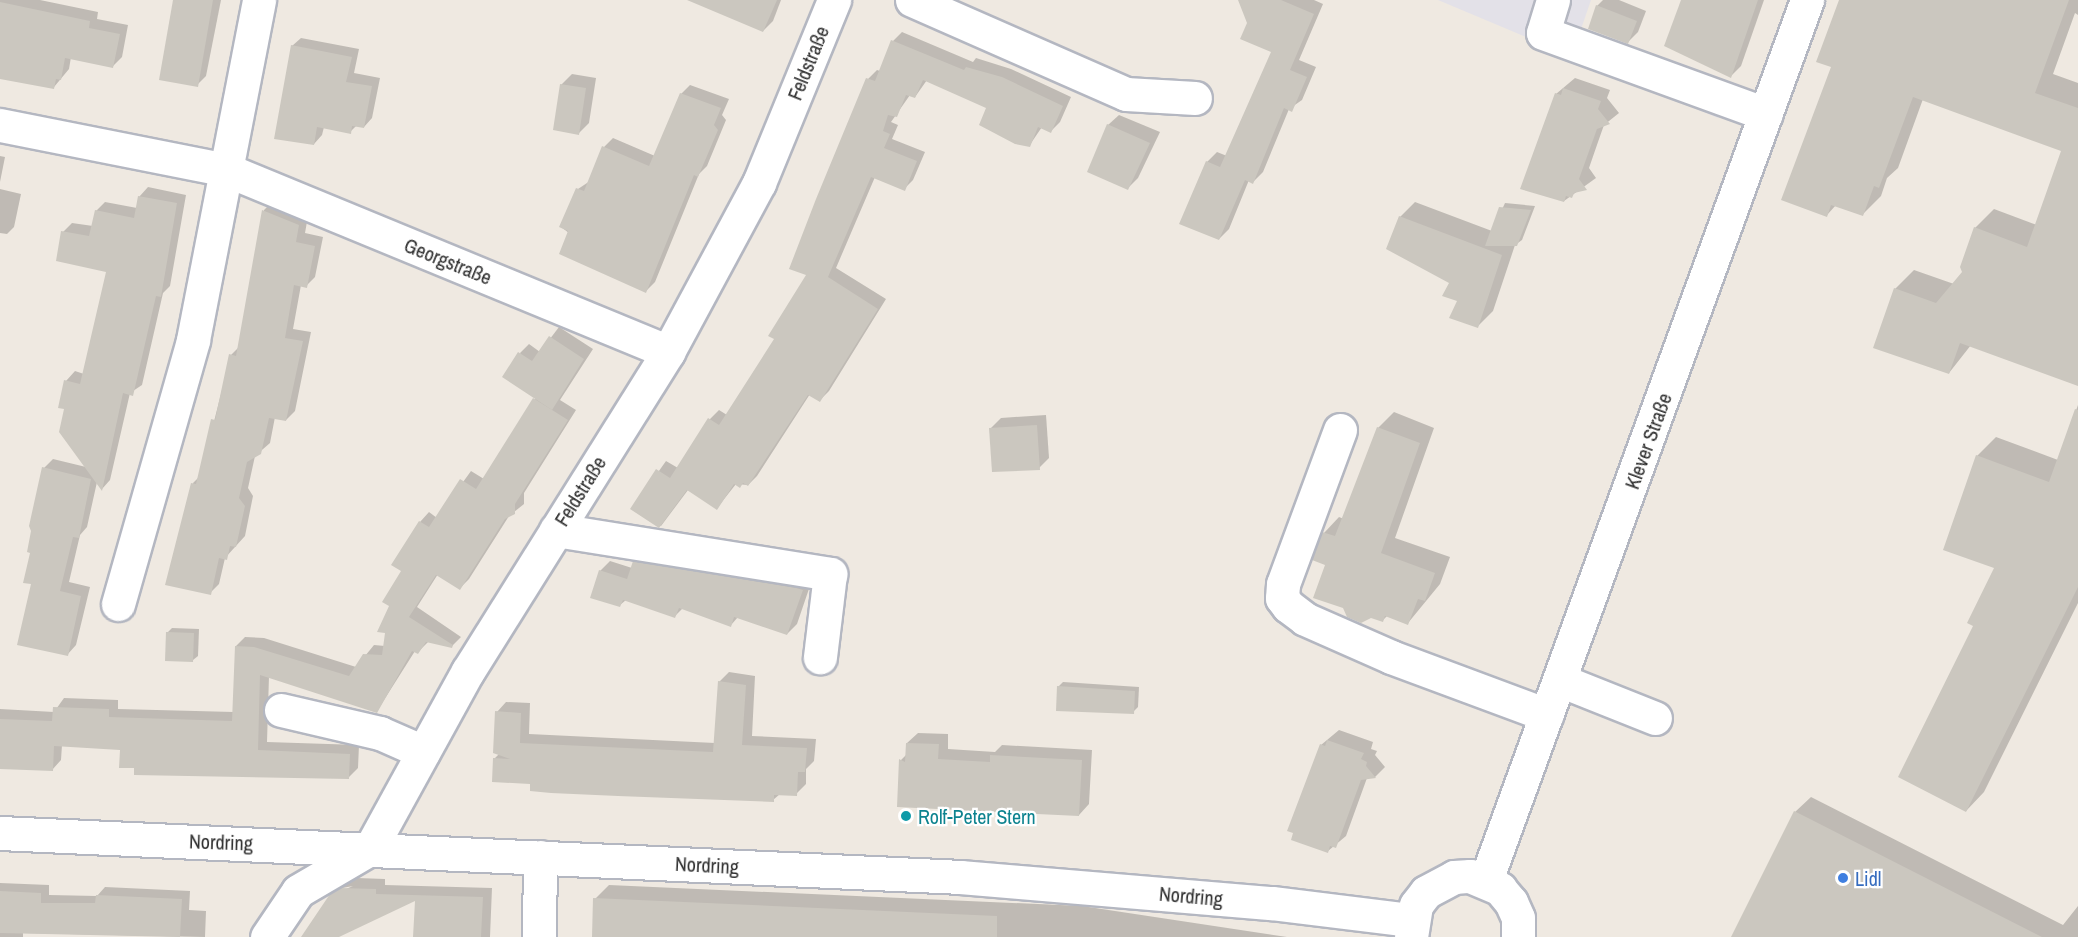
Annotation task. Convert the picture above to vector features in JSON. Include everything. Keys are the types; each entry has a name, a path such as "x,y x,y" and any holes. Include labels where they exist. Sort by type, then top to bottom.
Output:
{"street":[{"path":"118,604 193,340 259,0"},
{"name":"Feldstraße","path":"370,849 468,671 668,352 759,183 834,0"},
{"path":"912,0 1126,94 1195,98"},
{"path":"1553,0 1544,33 1766,114"},
{"name":"Klever Straße","path":"1486,880 1547,715 1562,681 1807,0"},
{"name":"Georgstraße","path":"0,125 227,170 668,352"},
{"path":"1341,430 1283,584 1282,598 1288,606 1305,619 1391,657 1547,715"},
{"path":"556,530 830,574 820,657"},
{"path":"1562,681 1655,718"},
{"path":"281,710 380,733 423,752"},
{"name":"Nordring","path":"0,834 960,877 1272,903 1411,929"},
{"path":"267,937 298,891 370,849"},
{"path":"539,937 540,857"},
{"path":"1411,929 1421,898 1439,882 1470,876 1486,880 1500,889 1511,902 1518,918 1518,937"}],"shaded area":[{"path":"1438,0 1591,0 1580,32 1728,91 1718,118"}],"building":[{"path":"173,0 213,0 198,87 159,80"},
{"path":"687,0 777,0 763,32"},
{"path":"1238,0 1281,0 1314,14 1290,70 1307,77 1292,112 1284,108 1253,184 1245,180 1219,240 1179,224 1206,161 1220,167 1271,52 1240,39 1247,23"},
{"path":"1681,0 1758,0 1731,78 1664,46"},
{"path":"1839,0 2069,0 2035,93 2078,108 2078,386 1960,343 1949,374 1873,348 1894,288 1936,303 1962,272 1960,267 1974,227 2027,247 2061,151 1913,97 1879,188 1874,186 1863,216 1831,205 1827,217 1781,200 1831,67 1816,62"},
{"path":"0,2 90,21 89,28 120,34 113,68 65,58 61,80 56,79 54,89 0,79"},
{"path":"1596,5 1637,21 1628,44 1588,29"},
{"path":"891,40 964,70 966,67 1002,77 1063,106 1051,133 1038,127 1030,147 1015,144 979,125 986,108 923,80 915,98 906,95 897,117 888,115 883,131 890,134 884,148 917,161 905,191 871,177 828,277 878,309 820,402 808,395 748,486 743,483 740,488 734,484 717,510 687,490 659,528 630,509 656,469 670,478 708,418 719,425 774,339 768,336 806,275 789,269 816,199 866,78 875,81"},
{"path":"291,45 352,57 346,82 372,86 364,128 352,126 351,134 317,127 314,145 274,139"},
{"path":"560,84 586,88 579,135 553,130"},
{"path":"1563,88 1601,101 1598,109 1610,124 1597,129 1579,179 1587,190 1574,193 1572,198 1566,196 1564,202 1520,189 1555,93 1561,95"},
{"path":"680,93 721,108 714,125 718,130 698,177 694,175 646,293 559,254 568,231 559,227 576,188 584,191 602,146 649,166"},
{"path":"1107,124 1150,143 1128,190 1087,172"},
{"path":"138,196 177,203 161,297 156,296 133,396 123,393 102,491 59,432 64,409 58,408 64,380 80,384 106,272 56,261 61,231 89,236 95,210 134,218"},
{"path":"1499,207 1531,210 1517,246 1485,246"},
{"path":"262,210 299,225 296,242 315,246 307,288 294,285 285,338 303,341 286,421 269,418 261,454 247,462 239,498 245,506 236,547 230,546 227,560 219,558 211,595 165,585 191,483 196,484 211,419 215,420 229,354 236,356"},
{"path":"1399,216 1502,255 1478,328 1449,318 1457,301 1442,296 1449,283 1386,249"},
{"path":"549,336 584,359 552,410 502,377 518,352 532,361"},
{"path":"533,398 568,420 515,504 515,514 505,519 460,590 436,575 409,617 453,645 452,648 426,642 418,654 412,651 377,713 260,675 258,750 350,754 349,779 134,775 134,768 119,768 120,750 54,746 53,771 0,769 0,719 52,721 53,707 109,709 109,717 232,721 235,646 254,647 349,676 363,654 382,655 385,633 377,632 389,606 382,602 401,571 391,565 419,521 429,527 460,479 476,489"},
{"path":"2075,409 2078,410 2078,587 1966,812 1898,777 1973,626 1967,623 1994,568 1943,550 1976,455 2049,482"},
{"path":"1037,425 1040,470 992,472 989,428"},
{"path":"1377,427 1420,443 1381,553 1435,573 1425,601 1418,599 1408,625 1385,616 1383,622 1371,618 1361,623 1347,617 1343,608 1313,598 1325,565 1312,560 1322,532 1335,536"},
{"path":"42,467 91,479 79,538 73,537 60,591 81,596 68,656 17,645 31,584 23,583 30,553 27,552 31,531 29,526"},
{"path":"633,561 803,590 787,635 734,617 731,627 679,608 675,618 623,600 620,607 590,598 599,570 627,579"},
{"path":"166,632 194,633 193,662 165,661"},
{"path":"718,681 746,685 742,745 807,748 805,772 798,772 797,796 774,795 774,802 551,793 530,791 530,784 492,782 493,758 510,759 493,753 495,711 521,713 520,743 713,752"},
{"path":"1057,686 1135,691 1134,714 1056,711"},
{"path":"1327,740 1364,753 1361,759 1367,762 1366,766 1376,778 1361,780 1336,848 1330,846 1328,853 1291,840 1293,833 1287,831 1320,744 1325,746"},
{"path":"906,743 939,744 938,759 990,762 990,755 1082,760 1079,816 897,807 899,759 905,762"},
{"name":"Lidl","path":"1794,811 1808,818 2042,937 1731,937"},
{"path":"341,888 376,889 376,894 483,897 481,937 413,937 415,901 339,937 301,937 330,894"},
{"path":"0,891 41,893 41,903 95,903 96,895 182,899 180,937 0,933"},
{"path":"593,898 997,916 997,937 592,937"}],"place":[{"name":"Rolf-Peter Stern","path":"906,816"},
{"name":"Lidl","path":"1843,878"}]}
